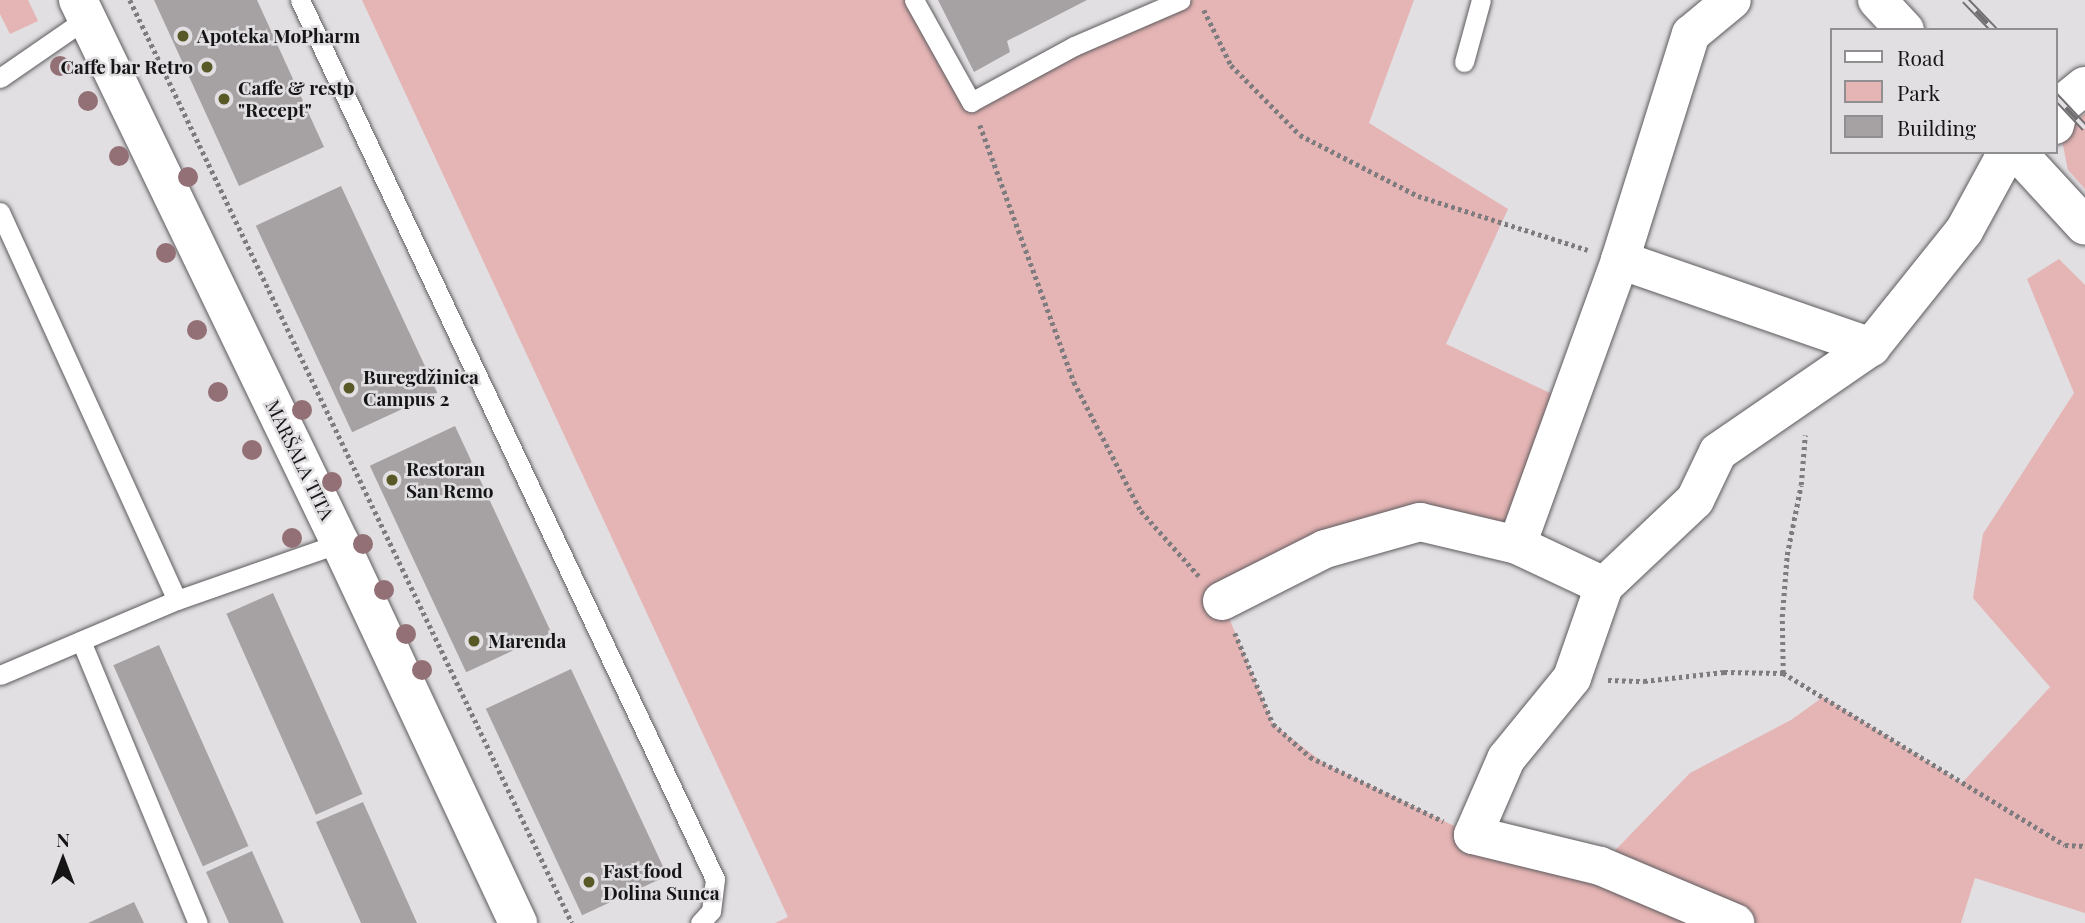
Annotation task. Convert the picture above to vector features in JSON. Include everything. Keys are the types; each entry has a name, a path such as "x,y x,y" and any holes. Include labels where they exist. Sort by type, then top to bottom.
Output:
{"street":[{"path":"1517,545 1620,260 1691,34 1712,13 1732,0"},
{"path":"1877,0 1903,28"},
{"name":"MARŠALA TITA","path":"83,9 340,543 517,923"},
{"path":"1735,923 1600,866 1473,835 1506,759 1572,678 1604,586 1695,500 1718,452 1871,347 1964,231 2006,154"},
{"path":"2019,154 2085,226"},
{"path":"2054,154 2062,186 2085,215"},
{"path":"1620,260 1871,347"},
{"path":"1222,601 1325,550 1420,522 1517,545 1604,586"}],"lane":[{"path":"300,0 715,879 711,911 700,923"},
{"path":"914,0 971,102 1074,46 1181,0"},
{"path":"1464,62 1481,0"},
{"path":"0,78 83,9"},
{"path":"0,212 177,600"},
{"path":"0,675 177,600 340,543"},
{"path":"81,641 198,923"}],"path":[{"path":"130,0 572,923"},
{"path":"1199,0 1231,65 1300,135 1418,196 1620,260"},
{"path":"971,102 1074,382 1141,511 1222,601 1273,724 1310,757 1473,835"},
{"path":"1783,673 1782,617 1786,567 1801,485 1809,389"},
{"path":"1572,678 1644,681 1724,672 1783,673 2064,845 2085,846"}],"green space":[{"path":"0,0 28,0 38,21 10,34 0,14"},
{"path":"362,0 911,0 972,101 1181,0 1414,0 1369,123 1508,209 1446,344 1569,402 1517,545 1420,522 1222,601 1273,724 1325,764 1473,835 1600,866 1690,773 1791,720 1823,697 1962,783 2050,687 1973,598 1983,534 2074,393 2027,279 2059,259 2085,285 2085,913 1975,878 1961,923 775,923 788,917"},
{"path":"2085,114 2085,189 2068,170 2060,131"}],"building":[{"path":"154,0 257,0 324,147 239,186"},
{"path":"938,0 1087,0 1007,41 1010,52 974,72"},
{"path":"341,186 437,393 352,432 256,226"},
{"path":"455,426 551,633 466,672 370,466"},
{"path":"273,593 362,794 316,815 226,614"},
{"path":"159,645 248,846 203,866 113,665"},
{"path":"571,669 667,876 582,915 486,709"},
{"path":"363,802 417,923 361,923 316,822"},
{"path":"252,851 284,923 229,923 206,872"},
{"path":"134,902 144,923 88,923"}],"railway":[{"path":"1965,0 1992,28"},
{"path":"2057,98 2085,128"}],"place":[{"name":"Apoteka MoPharm","path":"183,36"},
{"name":"Caffe bar Retro","path":"207,67"},
{"name":"Caffe & restp \"Recept\"","path":"224,99"},
{"name":"Buregdžinica Campus 2","path":"349,388"},
{"name":"Restoran San Remo","path":"392,480"},
{"name":"Marenda","path":"474,641"},
{"name":"Fast food Dolina Sunca","path":"589,882"}]}
